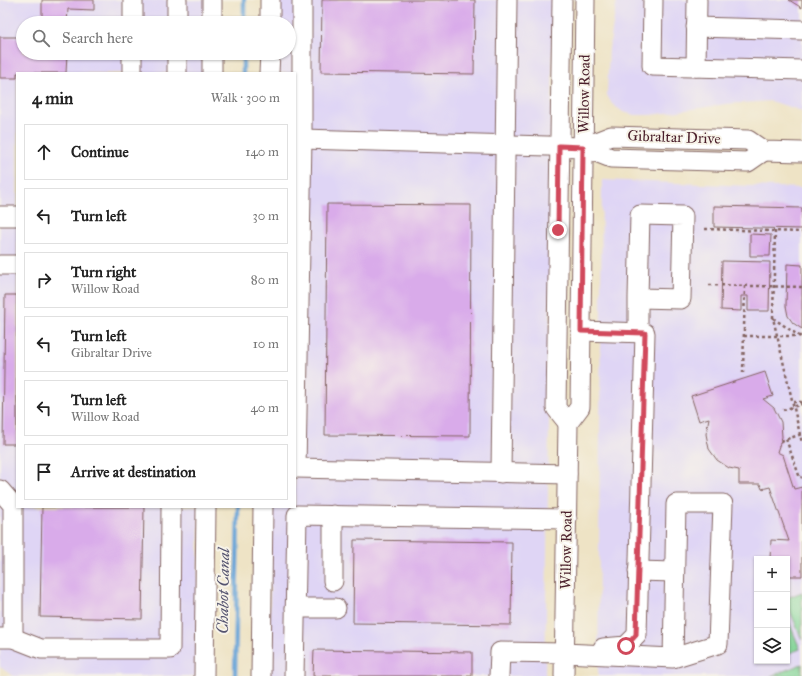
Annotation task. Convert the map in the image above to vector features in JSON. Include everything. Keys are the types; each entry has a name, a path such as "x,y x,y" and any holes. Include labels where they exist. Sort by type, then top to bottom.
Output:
{"street":[{"path":"133,0 133,16"},
{"path":"177,0 177,16"},
{"path":"212,0 212,16"},
{"path":"270,0 270,16"},
{"path":"302,0 302,139 296,468 567,474"},
{"path":"501,473 507,0"},
{"name":"Willow Road","path":"562,0 556,408 568,423"},
{"name":"Willow Road","path":"564,676 568,423 580,407 585,0"},
{"path":"654,0 652,66 802,70"},
{"path":"696,67 697,0"},
{"path":"696,27 802,30"},
{"path":"132,60 132,72"},
{"path":"177,60 177,72"},
{"path":"212,60 212,72"},
{"path":"269,72 270,60"},
{"name":"Gibraltar Drive","path":"302,139 583,147 611,158 748,162 764,151 802,152"},
{"path":"638,298 681,299 683,216 640,215 638,298 638,333"},
{"path":"0,216 16,216"},
{"path":"0,265 16,265"},
{"path":"564,653 626,646 636,635 645,333 581,331"},
{"path":"0,490 12,505 6,638 41,649 170,649 172,508"},
{"path":"499,676 500,652 564,653 673,658 718,644 723,504 676,504 673,658"},
{"path":"204,676 206,508"},
{"path":"261,676 263,508"},
{"path":"294,676 297,515 567,519"},
{"path":"333,516 333,581"},
{"path":"638,571 674,572"},
{"path":"295,608 336,608"}],"path":[{"path":"705,229 802,232"},
{"path":"774,231 773,318 802,443"},
{"path":"709,285 802,287"},
{"path":"743,373 745,285"},
{"path":"773,318 801,337"},
{"path":"744,336 801,337"},
{"path":"793,402 802,403"},
{"path":"782,410 802,403"},
{"path":"781,441 801,434"},
{"path":"786,439 800,478 802,477"}],"shaded area":[{"path":"0,0 206,0 206,16 16,16 16,60 205,60 205,72 16,72 16,508 199,508 196,676 13,676 0,667"},
{"path":"279,0 553,0 545,676 269,676 271,508 296,508 296,72 278,72 278,60 296,60 296,16 278,16"},
{"path":"617,0 802,0 802,111 771,101 726,104 652,115 635,115 623,112 612,104 607,95 609,49"},
{"path":"602,180 802,188 802,676 598,676"}],"green space":[{"path":"802,592 802,640 790,610 790,597"},
{"path":"790,624 800,649 790,653"},
{"path":"802,664 802,676 771,676"}],"building":[{"path":"42,0 94,0 94,10 68,9 68,16 42,16"},
{"path":"322,0 475,0 474,74 321,72"},
{"path":"789,0 802,0 802,8"},
{"path":"0,37 16,37 16,60 67,60 66,72 16,72 16,78 0,78"},
{"path":"327,204 471,205 470,436 325,435"},
{"path":"714,206 802,208 802,229 714,227"},
{"path":"750,234 771,235 770,256 750,256"},
{"path":"722,261 770,262 769,311 748,311 748,296 741,296 741,311 721,310"},
{"path":"787,264 802,265 802,329 793,323 788,316 786,306"},
{"path":"5,295 16,295 16,444 3,444"},
{"path":"765,372 773,396 763,399 774,408 781,422 782,437 777,452 783,455 794,489 802,487 802,576 790,576 790,556 770,556 771,540 789,541 770,487 762,489 760,484 739,484 739,470 729,468 717,460 709,449 706,434 709,418 699,421 691,396"},
{"path":"42,508 144,508 142,619 40,617"},
{"path":"354,540 512,542 511,625 353,623"},
{"path":"314,650 472,652 472,676 313,676"}],"waterway":[{"name":"Chabot Canal","path":"244,0 244,16"},
{"name":"Chabot Canal","path":"243,60 243,72"},
{"name":"Chabot Canal","path":"235,676 238,508"}],"route":[{"path":"558,230 559,146 583,147 581,331 645,333 636,635 626,646"}]}
